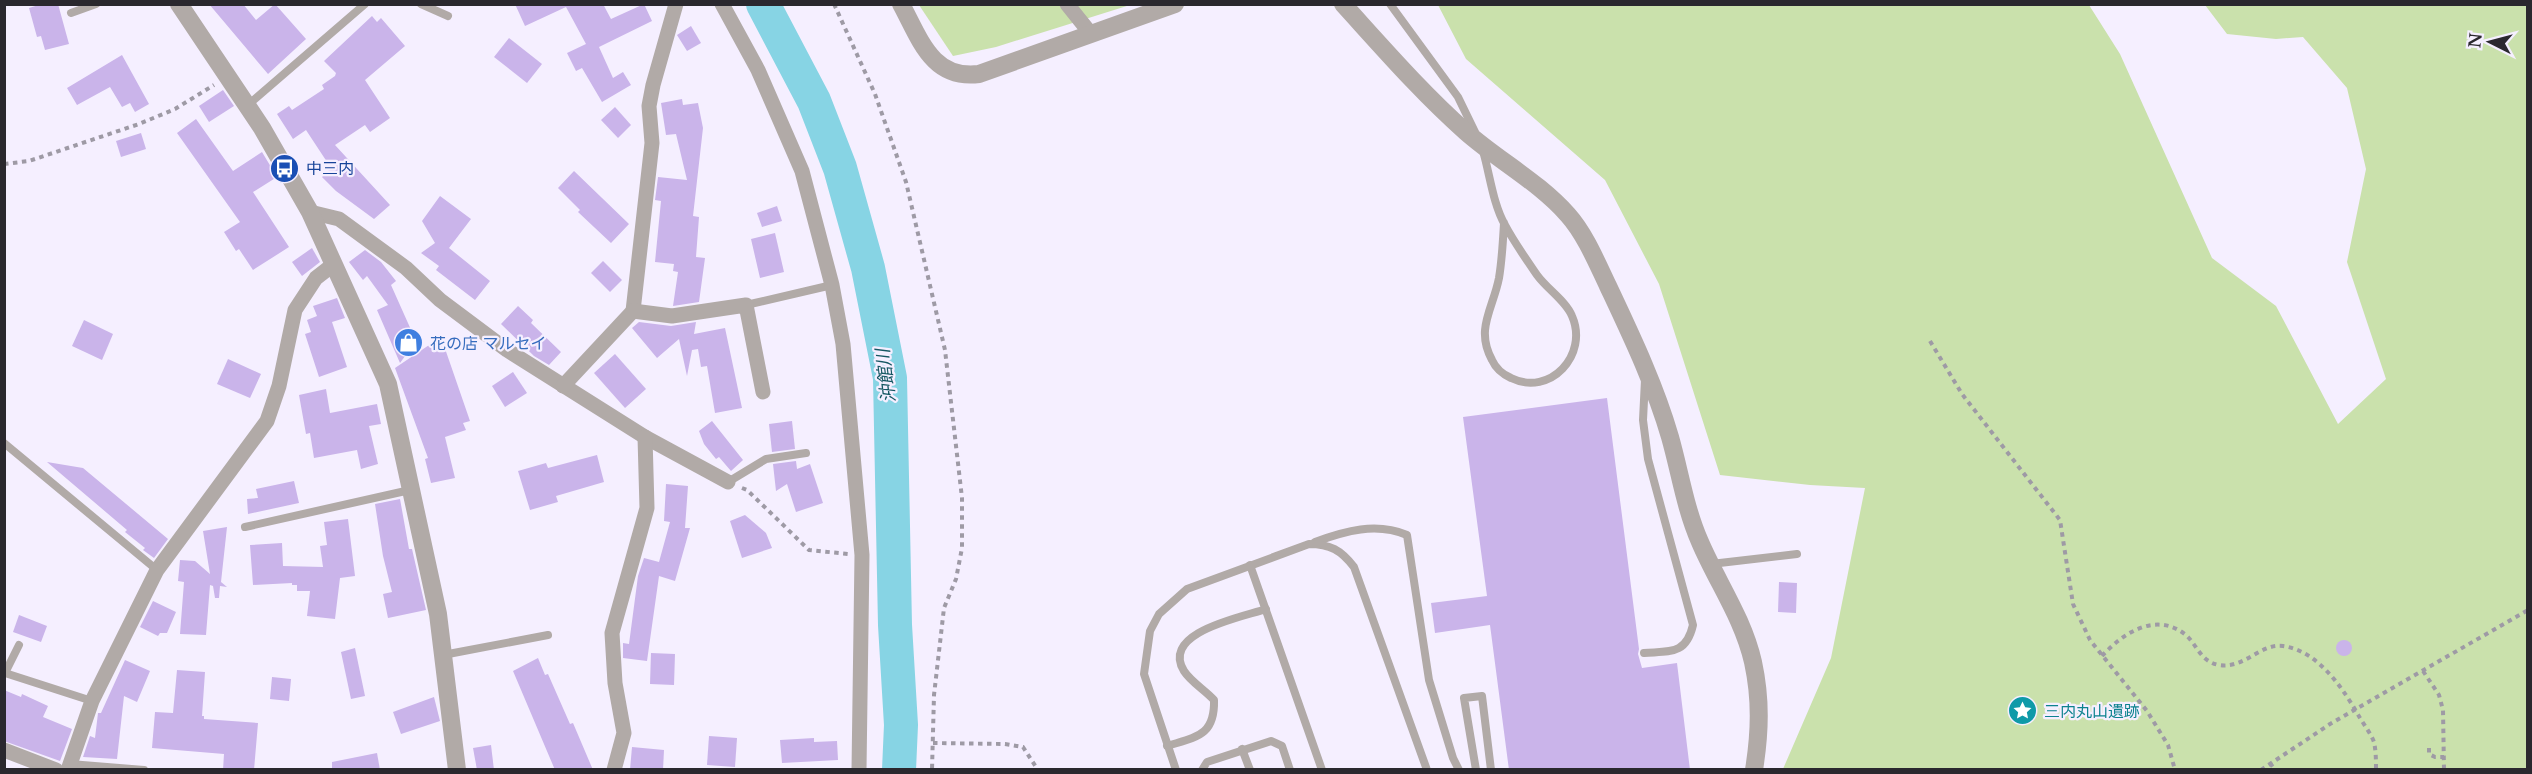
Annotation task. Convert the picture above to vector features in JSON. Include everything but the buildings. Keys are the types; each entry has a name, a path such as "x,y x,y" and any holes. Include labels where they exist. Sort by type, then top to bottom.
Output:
{"street":[{"path":"179,4 247,106 310,212 388,384 438,614 457,770"},
{"path":"563,386 633,311 652,143 649,106 652,85 676,4"},
{"path":"722,4 758,70 802,171 832,285 843,344 862,555 859,770"},
{"path":"901,4 926,51 943,69 962,76 978,74 1175,4"},
{"path":"1067,4 1091,34"},
{"path":"1343,4 1416,83 1467,132 1534,183 1569,216 1594,257 1646,371 1670,437 1683,494 1700,542 1741,623 1753,659 1760,698 1759,736 1754,770"},
{"path":"310,212 339,219 406,268 440,300 474,326 563,386 645,437 728,482"},
{"path":"4,750 65,768 92,701 157,570 267,421 279,386 295,310 316,278 334,264"},
{"path":"633,311 672,316 746,305 763,392"},
{"path":"614,770 624,733 615,683 612,633 647,508 645,437"}],"lane":[{"path":"71,13 96,4"},
{"path":"247,106 365,4"},
{"path":"422,4 448,16"},
{"path":"1390,4 1458,98 1481,143 1503,223 1539,277 1572,316 1576,334 1575,352 1569,363 1557,375 1544,381 1514,380 1502,374 1485,349 1483,337 1499,279 1503,223"},
{"path":"746,305 832,285"},
{"path":"1644,653 1673,651 1683,647 1690,638 1693,625 1648,459 1643,420 1646,371"},
{"path":"4,443 157,570"},
{"path":"728,482 766,459 806,453"},
{"path":"245,527 411,489"},
{"path":"1176,770 1144,674 1150,631 1159,614 1187,589 1344,531 1374,528 1392,529 1407,535 1429,680 1453,758 1459,770"},
{"path":"1309,544 1333,547 1344,553 1354,567 1427,770"},
{"path":"1711,564 1797,554"},
{"path":"1250,565 1322,770"},
{"path":"1167,746 1199,736 1208,729 1214,712 1214,700 1183,669 1180,660 1184,643 1202,630 1266,609"},
{"path":"443,656 548,634"},
{"path":"19,645 5,673 92,701"},
{"path":"1476,770 1464,698 1482,696 1491,770"},
{"path":"1202,770 1207,762 1264,742 1278,742 1282,746 1290,770"},
{"path":"1242,749 1250,770"},
{"path":"65,768 144,770"}],"path":[{"path":"834,4 875,94 906,182 945,350 962,498 962,548 956,579 944,608 934,695 932,770"},
{"path":"4,164 29,161 139,124 175,109 227,77"},
{"path":"1930,341 1962,394 2060,520 2073,604 2090,640 2147,711 2168,745 2175,770"},
{"path":"728,482 747,490 808,550 862,555"},
{"path":"2261,770 2330,724 2528,610"},
{"path":"2102,656 2117,639 2127,633 2143,627 2159,625 2175,629 2187,636 2206,659 2218,665 2240,663 2269,647 2283,646 2304,654 2344,690 2374,741 2376,770"},
{"path":"2424,671 2439,695 2443,710 2444,770"},
{"path":"933,743 1005,744 1023,747 1038,770"},
{"path":"2428,748 2429,754 2444,757"},
{"path":"2270,763 2275,770"}],"green space":[{"path":"919,5 1130,5 996,47 953,56"},
{"path":"1438,5 2089,5 2120,54 2212,258 2276,306 2338,424 2386,379 2347,262 2366,169 2347,88 2303,37 2276,39 2227,34 2205,5 2527,5 2527,769 1783,769 1831,658 1865,488 1810,485 1720,475 1659,284 1605,180 1466,59"}],"waterway":[{"name":"沖館川","path":"763,4 814,101 840,168 868,268 890,378 895,625 901,725 899,770"}],"place":[{"name":"中三内","path":"285,168"},
{"name":"花の店 マルセイ","path":"409,343"},
{"name":"三内丸山遺跡","path":"2023,711"}]}
